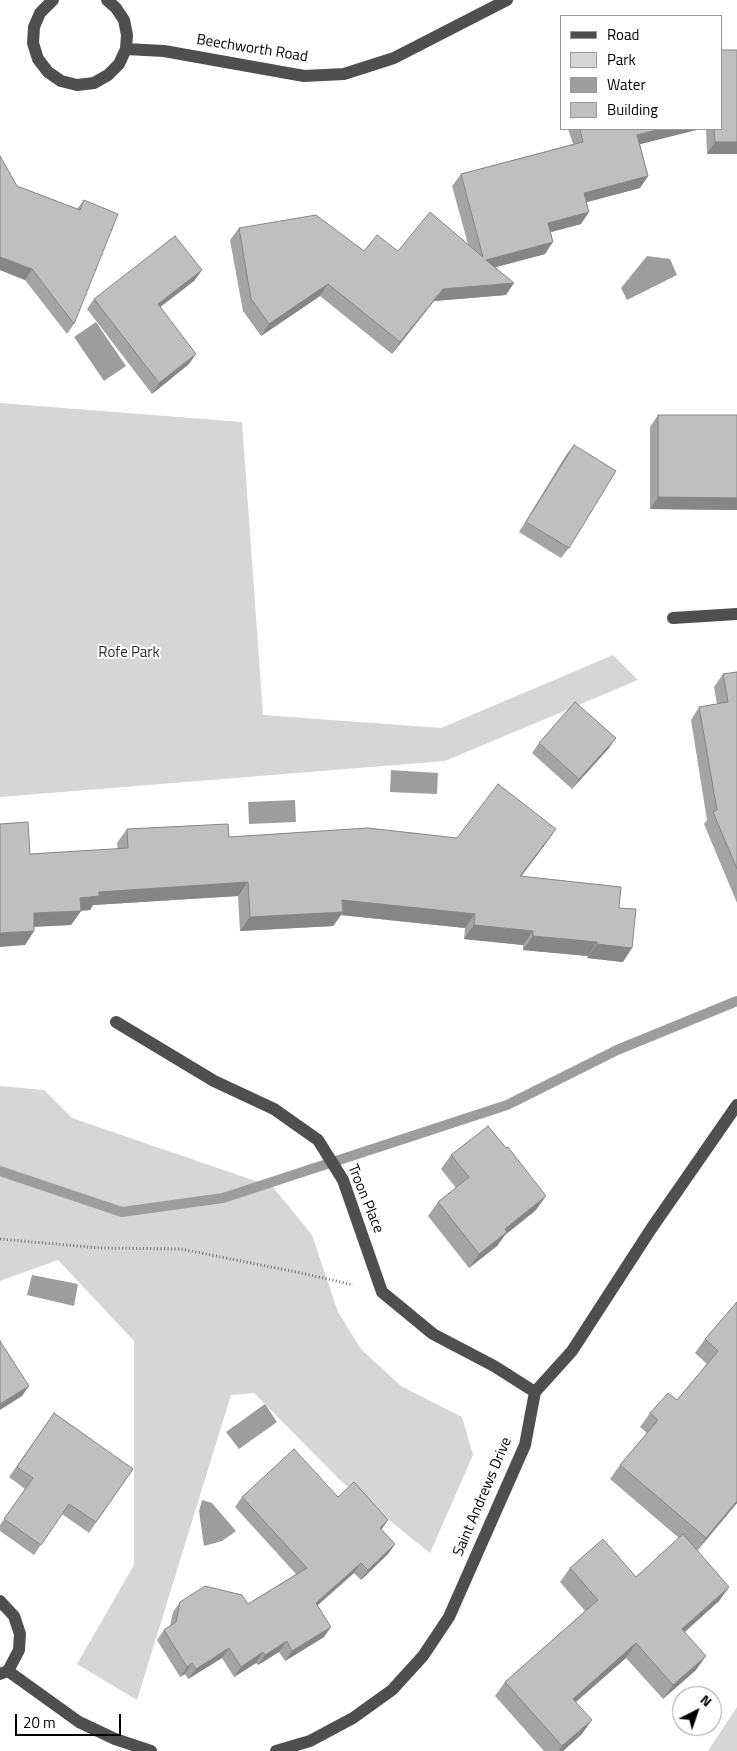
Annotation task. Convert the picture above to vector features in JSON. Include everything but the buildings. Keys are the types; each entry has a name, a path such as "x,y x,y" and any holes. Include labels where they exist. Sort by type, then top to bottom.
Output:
{"street":[{"path":"53,0 40,13 34,27 34,44 38,59 48,72 61,81 77,84 94,83 108,75 119,64 126,49 127,34 124,20 116,8 107,0"},
{"name":"Beechworth Road","path":"126,49 164,51 304,76 344,74 394,58 507,0"},
{"path":"673,618 737,614"},
{"name":"Troon Place","path":"116,1022 214,1081 274,1109 318,1140 343,1180 382,1292"},
{"path":"382,1292 433,1334 494,1366 535,1392 572,1351 651,1229 737,1105"},
{"name":"Saint Andrews Drive","path":"276,1751 310,1741 354,1718 392,1690 423,1656 448,1617 525,1445 535,1392"},
{"path":"0,1601 14,1616 20,1634 19,1650 4,1673 78,1722 115,1739 151,1751"}],"path":[{"path":"0,1239 100,1248 181,1249 306,1274 382,1292"}],"green space":[{"name":"Rofe Park","path":"0,403 242,422 263,715 441,728 613,655 638,680 445,761 0,797"},
{"path":"0,1086 44,1090 72,1118 273,1187 312,1235 338,1312 361,1349 401,1386 462,1417 473,1455 430,1553 343,1483 254,1393 231,1395 137,1700 77,1664 134,1565 134,1341 58,1260 0,1281"},
{"path":"737,1707 737,1751 708,1751 718,1736 722,1736 722,1730"}],"water":[{"path":"647,256 670,259 677,275 627,300 621,288"},
{"path":"96,322 126,366 104,381 74,337"},
{"path":"391,770 438,773 437,794 390,792"},
{"path":"295,800 296,822 249,824 248,802"},
{"path":"32,1275 78,1284 74,1306 27,1295"},
{"path":"265,1404 277,1422 239,1449 226,1432"},
{"path":"202,1500 212,1503 236,1531 222,1541 204,1546 199,1511"}],"waterway":[{"path":"0,1171 122,1212 223,1198 507,1105 617,1050 737,1001"}]}
